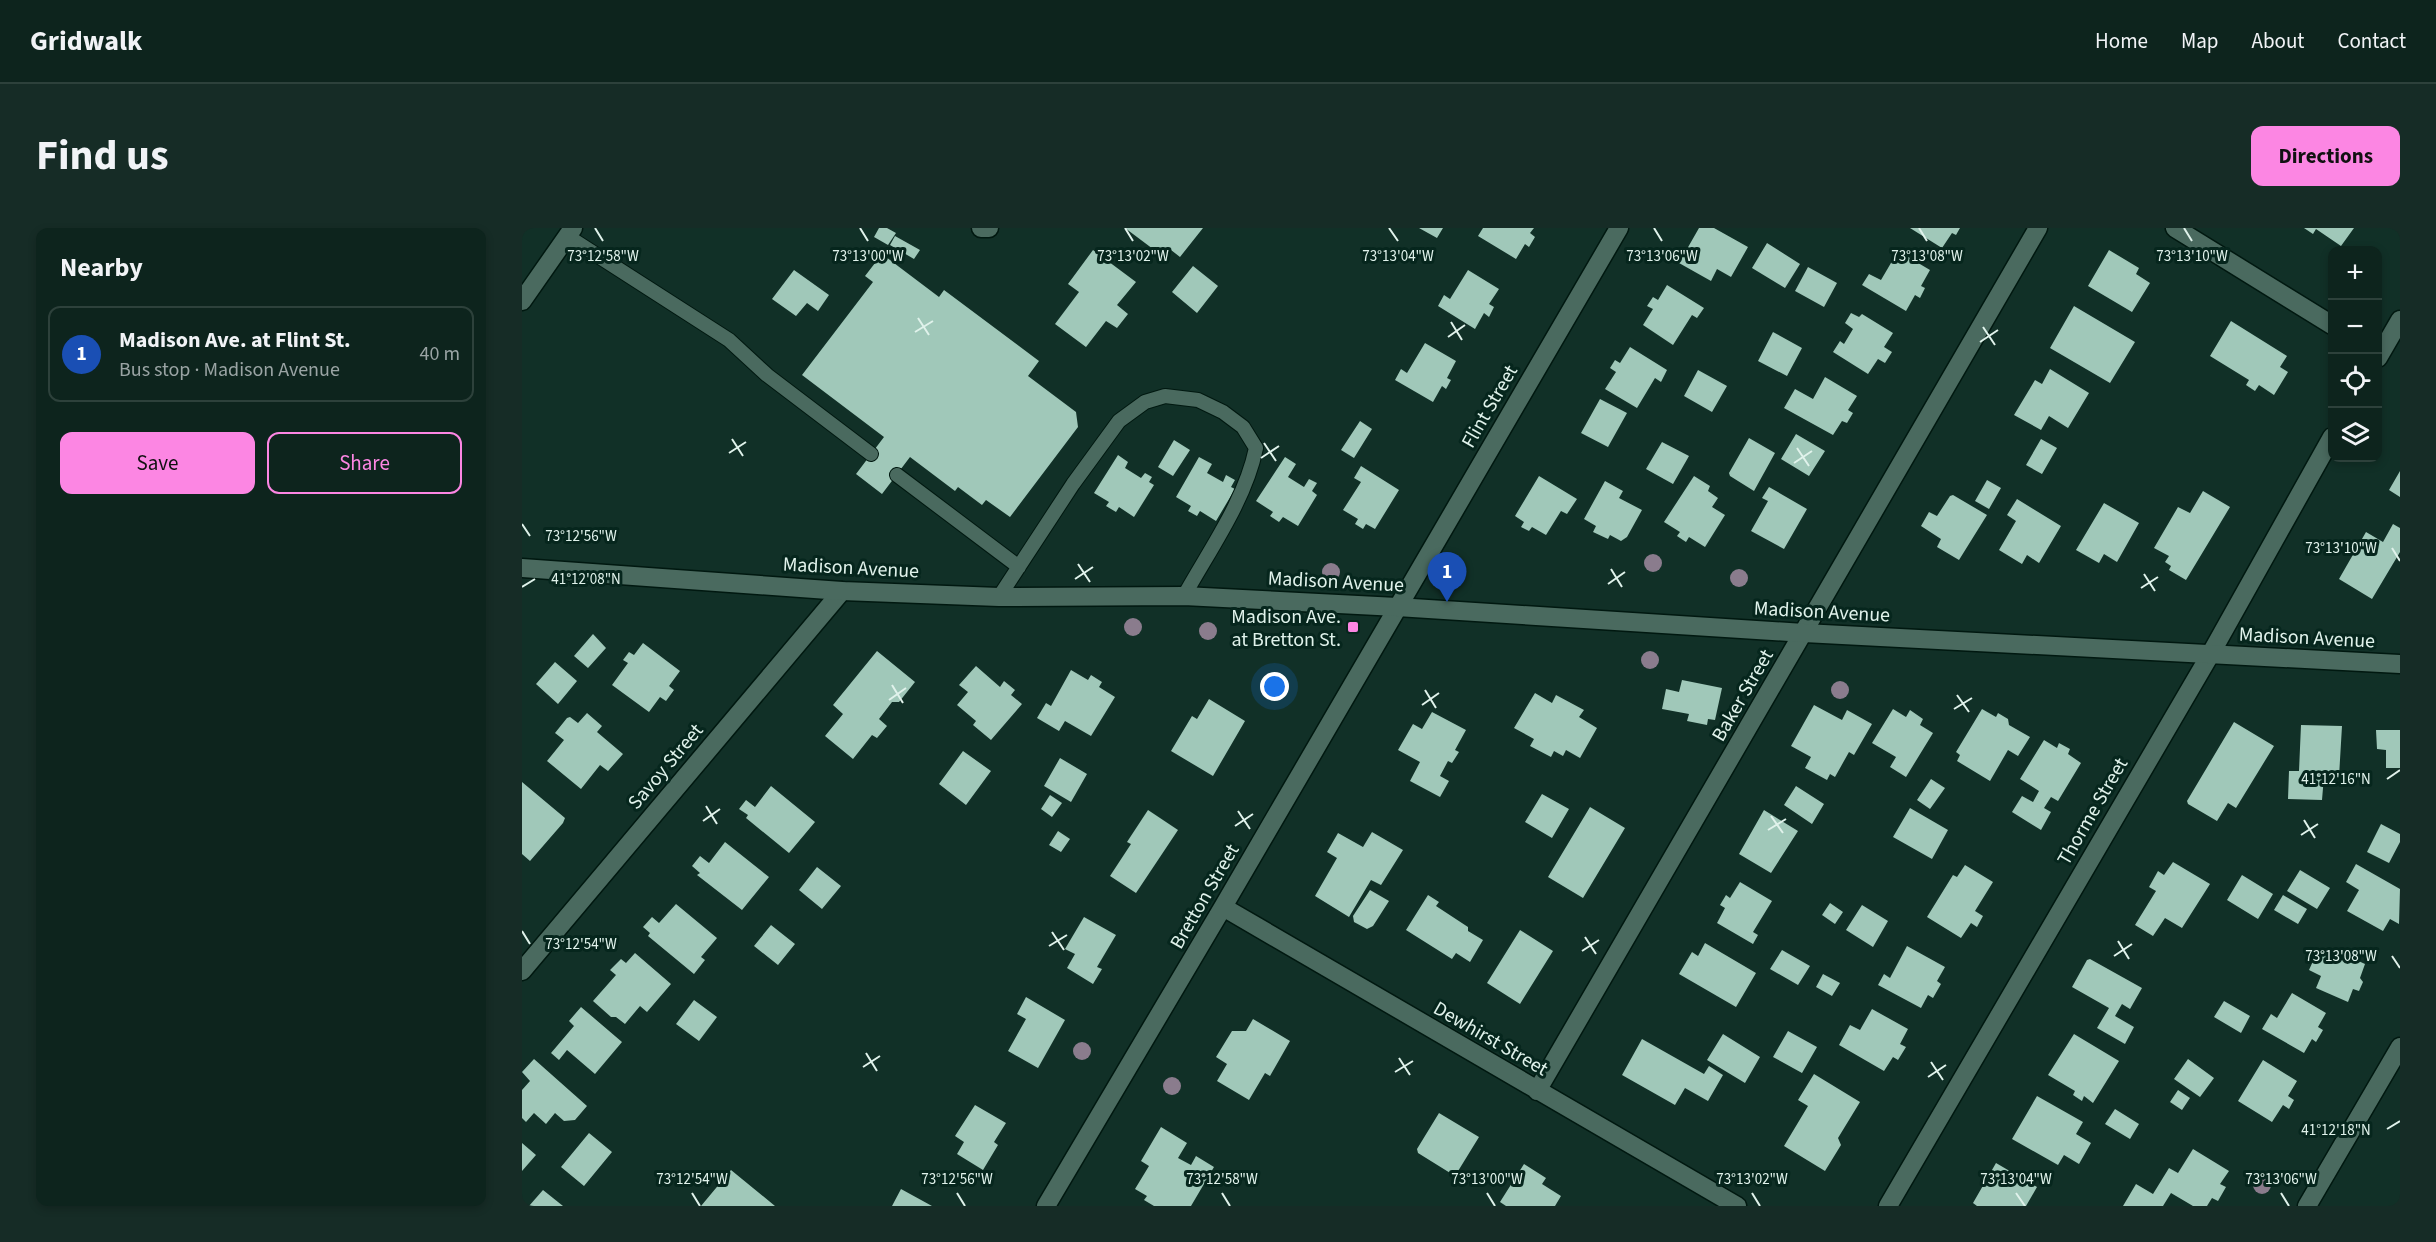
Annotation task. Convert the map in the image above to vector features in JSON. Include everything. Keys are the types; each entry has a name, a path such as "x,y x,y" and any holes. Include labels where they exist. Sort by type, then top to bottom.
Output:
{"street":[{"path":"981,228 989,228"},
{"name":"Flint Street","path":"1397,607 1619,228"},
{"name":"Baker Street","path":"1537,1090 2037,228"},
{"path":"2175,228 2328,323"},
{"path":"522,302 570,232"},
{"path":"2379,354 2400,320"},
{"name":"Thorme Street","path":"1888,1206 2210,655 2328,445"},
{"name":"Madison Avenue","path":"522,568 842,591 999,597 1184,596 1804,633 2400,664"},
{"name":"Savoy Street","path":"522,971 842,591"},
{"name":"Bretton Street","path":"1046,1206 1223,908 1397,607"},
{"name":"Dewhirst Street","path":"1223,908 1737,1206"},
{"path":"2307,1206 2400,1047"}],"lane":[{"path":"570,232 729,340 767,375 871,454"},
{"path":"999,597 1119,421 1144,402 1165,396 1198,400 1223,412 1243,427 1256,448 1253,465 1238,498 1184,596"},
{"path":"897,475 1019,567"}],"building":[{"path":"879,228 887,228 896,233 888,245 874,237"},
{"path":"1125,228 1203,228 1180,257 1171,250 1165,258"},
{"path":"1419,228 1443,228 1437,238"},
{"path":"1483,228 1534,228 1530,233 1535,237 1529,247 1525,244 1516,259 1478,236"},
{"path":"1699,228 1714,228 1748,247 1731,277 1717,269 1711,281 1679,263"},
{"path":"1910,228 1960,228 1956,235 1952,233 1942,248"},
{"path":"2304,228 2354,228 2341,246 2316,229 2313,234"},
{"path":"895,236 920,250 914,259 890,245"},
{"path":"1767,243 1800,264 1785,288 1752,268"},
{"path":"1093,250 1136,282 1117,305 1128,314 1117,328 1106,321 1086,347 1055,324 1079,292 1068,284"},
{"path":"2109,250 2139,268 2136,274 2150,283 2132,312 2088,286"},
{"path":"1898,251 1930,270 1921,286 1925,288 1920,298 1915,295 1906,311 1862,285 1869,274 1881,280"},
{"path":"882,254 939,297 944,290 1039,361 1028,376 1076,412 1078,427 1010,517 986,500 982,505 958,487 955,491 910,457 882,494 856,474 884,437 802,375 873,282 865,276"},
{"path":"1193,266 1218,286 1197,313 1172,292"},
{"path":"1808,267 1837,283 1824,307 1795,291"},
{"path":"794,270 829,295 818,311 807,303 796,316 772,299"},
{"path":"1468,270 1499,289 1489,304 1494,307 1489,317 1484,313 1475,329 1438,306 1444,295 1450,299"},
{"path":"1667,285 1704,308 1697,318 1692,315 1673,345 1643,325 1653,309 1647,306 1653,297 1658,300"},
{"path":"2074,306 2135,342 2110,383 2050,348"},
{"path":"1851,313 1859,317 1862,314 1893,333 1884,347 1892,352 1885,363 1878,359 1868,374 1833,352 1840,341 1844,344 1853,329 1845,323"},
{"path":"2231,321 2287,356 2280,367 2288,372 2274,395 2259,385 2255,391 2246,385 2249,380 2210,356"},
{"path":"1773,332 1802,348 1787,376 1758,361"},
{"path":"1425,343 1456,361 1447,378 1451,380 1446,389 1442,386 1433,402 1395,380 1401,369 1407,373"},
{"path":"1630,347 1667,370 1661,382 1655,378 1637,408 1605,389 1616,372 1610,368 1615,360 1620,363"},
{"path":"2050,369 2089,393 2068,428 2049,416 2041,430 2014,415 2035,380 2042,384"},
{"path":"1698,370 1727,386 1712,412 1684,396"},
{"path":"1825,377 1857,396 1848,410 1853,413 1847,423 1842,421 1833,435 1784,408 1795,389 1813,399"},
{"path":"1600,399 1627,413 1608,447 1581,433"},
{"path":"1360,421 1372,429 1354,458 1341,450"},
{"path":"1796,434 1825,451 1809,476 1781,459"},
{"path":"1749,438 1775,453 1754,491 1730,476 1729,473"},
{"path":"2041,439 2057,448 2042,474 2026,465"},
{"path":"1174,440 1190,450 1173,476 1158,467"},
{"path":"1662,442 1689,456 1673,484 1646,469"},
{"path":"1118,455 1128,462 1125,468 1141,478 1145,473 1152,477 1149,482 1154,485 1134,517 1119,507 1116,512 1106,506 1109,502 1094,493"},
{"path":"1199,457 1212,464 1207,473 1223,482 1226,475 1235,480 1231,487 1235,489 1216,521 1200,511 1197,516 1188,511 1191,506 1176,497"},
{"path":"1285,457 1296,464 1288,477 1304,487 1309,479 1317,483 1312,491 1317,495 1298,526 1283,517 1279,522 1270,516 1273,512 1256,501"},
{"path":"1361,466 1399,490 1375,529 1366,524 1363,529 1355,524 1358,519 1343,510 1361,482 1354,478"},
{"path":"2400,471 2400,497 2389,490"},
{"path":"1539,476 1577,499 1567,514 1561,511 1546,535 1532,527 1529,531 1521,527 1524,522 1515,516"},
{"path":"1694,476 1710,486 1708,491 1718,498 1712,507 1725,515 1705,547 1689,537 1686,542 1677,536 1680,532 1664,522"},
{"path":"1987,480 2001,488 1989,509 1975,501"},
{"path":"1605,481 1623,491 1619,498 1642,510 1627,537 1621,541 1610,535 1608,539 1593,532 1596,526 1584,519"},
{"path":"1769,487 1807,509 1784,549 1751,531 1768,501 1762,498"},
{"path":"2203,491 2230,507 2186,580 2169,570 2171,566 2165,562 2169,556 2154,548 2178,507 2190,513"},
{"path":"1953,495 1987,515 1959,560 1937,547 1941,539 1921,526 1929,512 1937,516"},
{"path":"2017,499 2061,526 2039,563 2027,555 2022,564 1999,550 2016,521 2007,515"},
{"path":"2104,503 2139,523 2117,562 2104,554 2099,563 2076,550"},
{"path":"2393,524 2400,528 2400,552 2372,599 2339,579 2366,532 2383,542"},
{"path":"593,634 606,648 588,668 574,656"},
{"path":"643,643 680,671 669,686 674,690 666,701 660,697 649,712 612,685 628,663 623,660 629,652 634,655"},
{"path":"877,651 915,682 899,702 892,702 879,719 887,726 877,738 872,735 853,759 825,736 843,714 833,705"},
{"path":"555,662 577,681 558,704 536,684"},
{"path":"976,666 1000,687 1004,681 1015,690 1011,695 1022,704 991,740 973,725 976,721 957,705 968,692 959,685"},
{"path":"1071,670 1088,680 1091,675 1102,682 1099,687 1115,697 1091,736 1065,721 1059,731 1037,718 1046,703 1051,706"},
{"path":"1682,680 1722,688 1715,720 1708,719 1707,725 1687,721 1689,714 1662,709 1666,689 1679,692"},
{"path":"1535,693 1552,703 1556,695 1584,710 1579,717 1597,728 1580,758 1566,750 1563,756 1554,751 1551,757 1530,746 1534,739 1514,728"},
{"path":"1209,699 1245,721 1213,776 1171,751 1192,716 1197,719"},
{"path":"1814,705 1842,720 1847,710 1872,724 1854,755 1849,752 1835,777 1830,774 1827,780 1805,768 1811,757 1791,746"},
{"path":"1893,709 1906,717 1910,710 1923,719 1920,725 1933,733 1906,777 1890,767 1896,757 1872,743"},
{"path":"1982,709 1996,717 1998,713 2008,719 2009,725 2030,737 2018,756 2008,750 1990,781 1957,761 1960,755 1956,752"},
{"path":"1432,712 1466,730 1455,750 1459,752 1452,763 1448,761 1440,776 1449,781 1440,797 1410,781 1420,762 1398,750 1413,724 1422,729"},
{"path":"587,713 602,726 597,732 623,754 608,771 600,765 581,789 547,761 564,740 555,733 567,718 570,717 578,723"},
{"path":"2234,722 2274,746 2236,808 2228,803 2217,821 2188,804 2187,801"},
{"path":"2301,725 2342,726 2339,777 2324,776 2322,800 2288,799 2289,771 2299,771"},
{"path":"2376,730 2400,730 2400,768 2386,768 2386,750 2377,749"},
{"path":"2044,740 2057,748 2059,743 2070,749 2068,754 2081,763 2058,801 2051,797 2044,808 2051,812 2041,830 2012,812 2022,796 2033,802 2039,791 2020,779"},
{"path":"963,751 991,771 966,805 939,784"},
{"path":"1060,758 1087,774 1071,802 1044,786"},
{"path":"1931,779 1945,788 1930,809 1917,800"},
{"path":"522,782 565,818 530,861 522,854"},
{"path":"771,786 815,822 789,853 746,818 748,815 739,809 746,800 755,807"},
{"path":"1796,786 1824,804 1812,824 1784,805"},
{"path":"1542,794 1569,809 1552,838 1525,822"},
{"path":"1050,795 1062,803 1052,817 1041,809"},
{"path":"1590,807 1625,828 1583,898 1548,877"},
{"path":"1910,808 1948,830 1932,859 1893,837"},
{"path":"1148,810 1178,830 1136,893 1110,876 1131,844 1127,842"},
{"path":"1764,810 1798,831 1771,873 1739,854"},
{"path":"2381,824 2400,834 2400,842 2389,863 2367,852"},
{"path":"1058,831 1070,839 1061,852 1049,845"},
{"path":"1372,832 1403,850 1381,885 1371,880 1349,917 1315,896 1337,858 1327,852 1338,833 1363,847"},
{"path":"725,842 769,877 742,910 697,875 700,873 692,866 700,856 709,863"},
{"path":"2173,862 2210,884 2182,928 2165,918 2153,936 2135,925 2156,891 2149,887 2158,871 2164,875"},
{"path":"2356,864 2400,889 2399,924 2390,919 2383,931 2347,911 2359,890 2346,882"},
{"path":"1965,865 1993,882 1975,911 1983,916 1977,927 1971,923 1961,938 1927,917 1953,875 1957,877"},
{"path":"817,867 841,886 822,909 799,890"},
{"path":"2300,870 2330,888 2317,909 2287,891"},
{"path":"2242,875 2273,894 2258,919 2227,900"},
{"path":"1740,882 1772,901 1753,932 1758,935 1753,944 1717,923 1725,908 1720,905 1726,895 1730,898"},
{"path":"1370,890 1389,901 1373,926 1367,929 1354,922 1353,916"},
{"path":"1428,895 1439,902 1436,906 1483,940 1470,962 1456,953 1452,959 1406,930"},
{"path":"2283,895 2307,909 2298,924 2274,910"},
{"path":"1830,903 1843,912 1835,924 1822,915"},
{"path":"676,904 717,938 701,957 705,960 694,974 648,936 650,933 643,927 652,917 659,923"},
{"path":"1862,905 1888,921 1873,947 1846,930"},
{"path":"1084,917 1116,935 1097,967 1102,969 1093,984 1067,968 1075,954 1065,949"},
{"path":"771,925 795,944 778,965 754,946"},
{"path":"1520,930 1553,951 1520,1004 1487,983"},
{"path":"1705,943 1756,973 1736,1007 1679,974 1692,952 1698,956"},
{"path":"1907,946 1945,967 1937,981 1941,984 1933,998 1928,995 1921,1008 1878,985 1884,974 1890,978"},
{"path":"2330,948 2365,964 2360,978 2363,982 2359,991 2353,989 2348,1002 2316,988 2321,976 2309,970 2318,950 2326,954"},
{"path":"1782,950 1810,966 1798,985 1770,969"},
{"path":"635,953 671,984 647,1012 640,1006 625,1024 616,1017 611,1017 593,1001 616,975 610,970 621,959 626,963"},
{"path":"2090,959 2142,988 2130,1009 2122,1004 2115,1016 2134,1027 2125,1044 2097,1028 2109,1008 2072,987 2087,960"},
{"path":"1823,974 1840,983 1832,996 1816,987"},
{"path":"2292,993 2326,1013 2318,1027 2323,1030 2316,1042 2312,1039 2304,1053 2262,1029 2271,1014 2277,1018"},
{"path":"1026,997 1065,1020 1038,1068 1008,1051 1026,1019 1017,1014"},
{"path":"694,1000 717,1017 699,1041 676,1024"},
{"path":"2224,1001 2250,1016 2241,1033 2214,1017"},
{"path":"581,1007 622,1042 595,1074 567,1050 559,1060 551,1053 574,1026 569,1021"},
{"path":"1872,1009 1908,1029 1900,1044 1906,1047 1898,1060 1893,1057 1884,1071 1839,1045 1850,1025 1860,1030"},
{"path":"1253,1019 1290,1041 1270,1076 1265,1073 1249,1100 1217,1081 1227,1064 1216,1057 1232,1031 1246,1031"},
{"path":"1788,1031 1817,1047 1802,1073 1773,1057"},
{"path":"1723,1034 1760,1057 1745,1083 1707,1060"},
{"path":"2074,1034 2119,1061 2093,1103 2084,1096 2082,1101 2073,1095 2075,1091 2048,1075"},
{"path":"1642,1039 1704,1074 1709,1066 1723,1075 1708,1101 1685,1088 1675,1105 1622,1075"},
{"path":"534,1059 587,1106 575,1120 564,1121 555,1113 546,1124 534,1113 526,1122 522,1118 522,1090 530,1081 522,1072"},
{"path":"2188,1059 2214,1078 2200,1097 2174,1079"},
{"path":"2263,1060 2297,1081 2288,1096 2294,1100 2289,1109 2283,1105 2272,1122 2238,1101"},
{"path":"1814,1074 1860,1102 1838,1138 1841,1145 1825,1171 1784,1146 1808,1106 1798,1100"},
{"path":"2178,1090 2190,1098 2182,1110 2170,1102"},
{"path":"2037,1096 2083,1122 2076,1134 2091,1143 2079,1164 2064,1155 2058,1165 2012,1139"},
{"path":"975,1105 1006,1123 994,1142 998,1145 983,1170 957,1154 964,1142 955,1136"},
{"path":"2115,1109 2139,1124 2130,1139 2105,1124"},
{"path":"1439,1113 1479,1137 1455,1176 1418,1153 1417,1149"},
{"path":"1161,1127 1187,1143 1178,1158 1191,1165 1196,1156 1214,1167 1191,1206 1154,1206 1144,1200 1147,1196 1135,1189 1149,1166 1141,1161"},
{"path":"589,1133 612,1152 584,1186 561,1167"},
{"path":"522,1143 536,1155 522,1171"},
{"path":"2193,1149 2229,1171 2220,1184 2226,1187 2218,1201 2212,1198 2207,1206 2193,1206 2171,1193 2163,1206 2123,1206 2136,1184 2153,1194 2169,1168 2178,1173"},
{"path":"1996,1163 2037,1187 2026,1206 1977,1206 1973,1203"},
{"path":"1524,1164 1546,1178 1542,1184 1561,1196 1555,1206 1506,1206 1500,1202"},
{"path":"731,1170 775,1206 701,1206"},
{"path":"901,1189 932,1206 892,1206"},
{"path":"543,1190 563,1206 529,1206"}],"place":[{"name":"Madison Ave. at Flint St.","path":"1447,602"},
{"name":"Madison Ave. at Bretton St.","path":"1353,627"}]}
